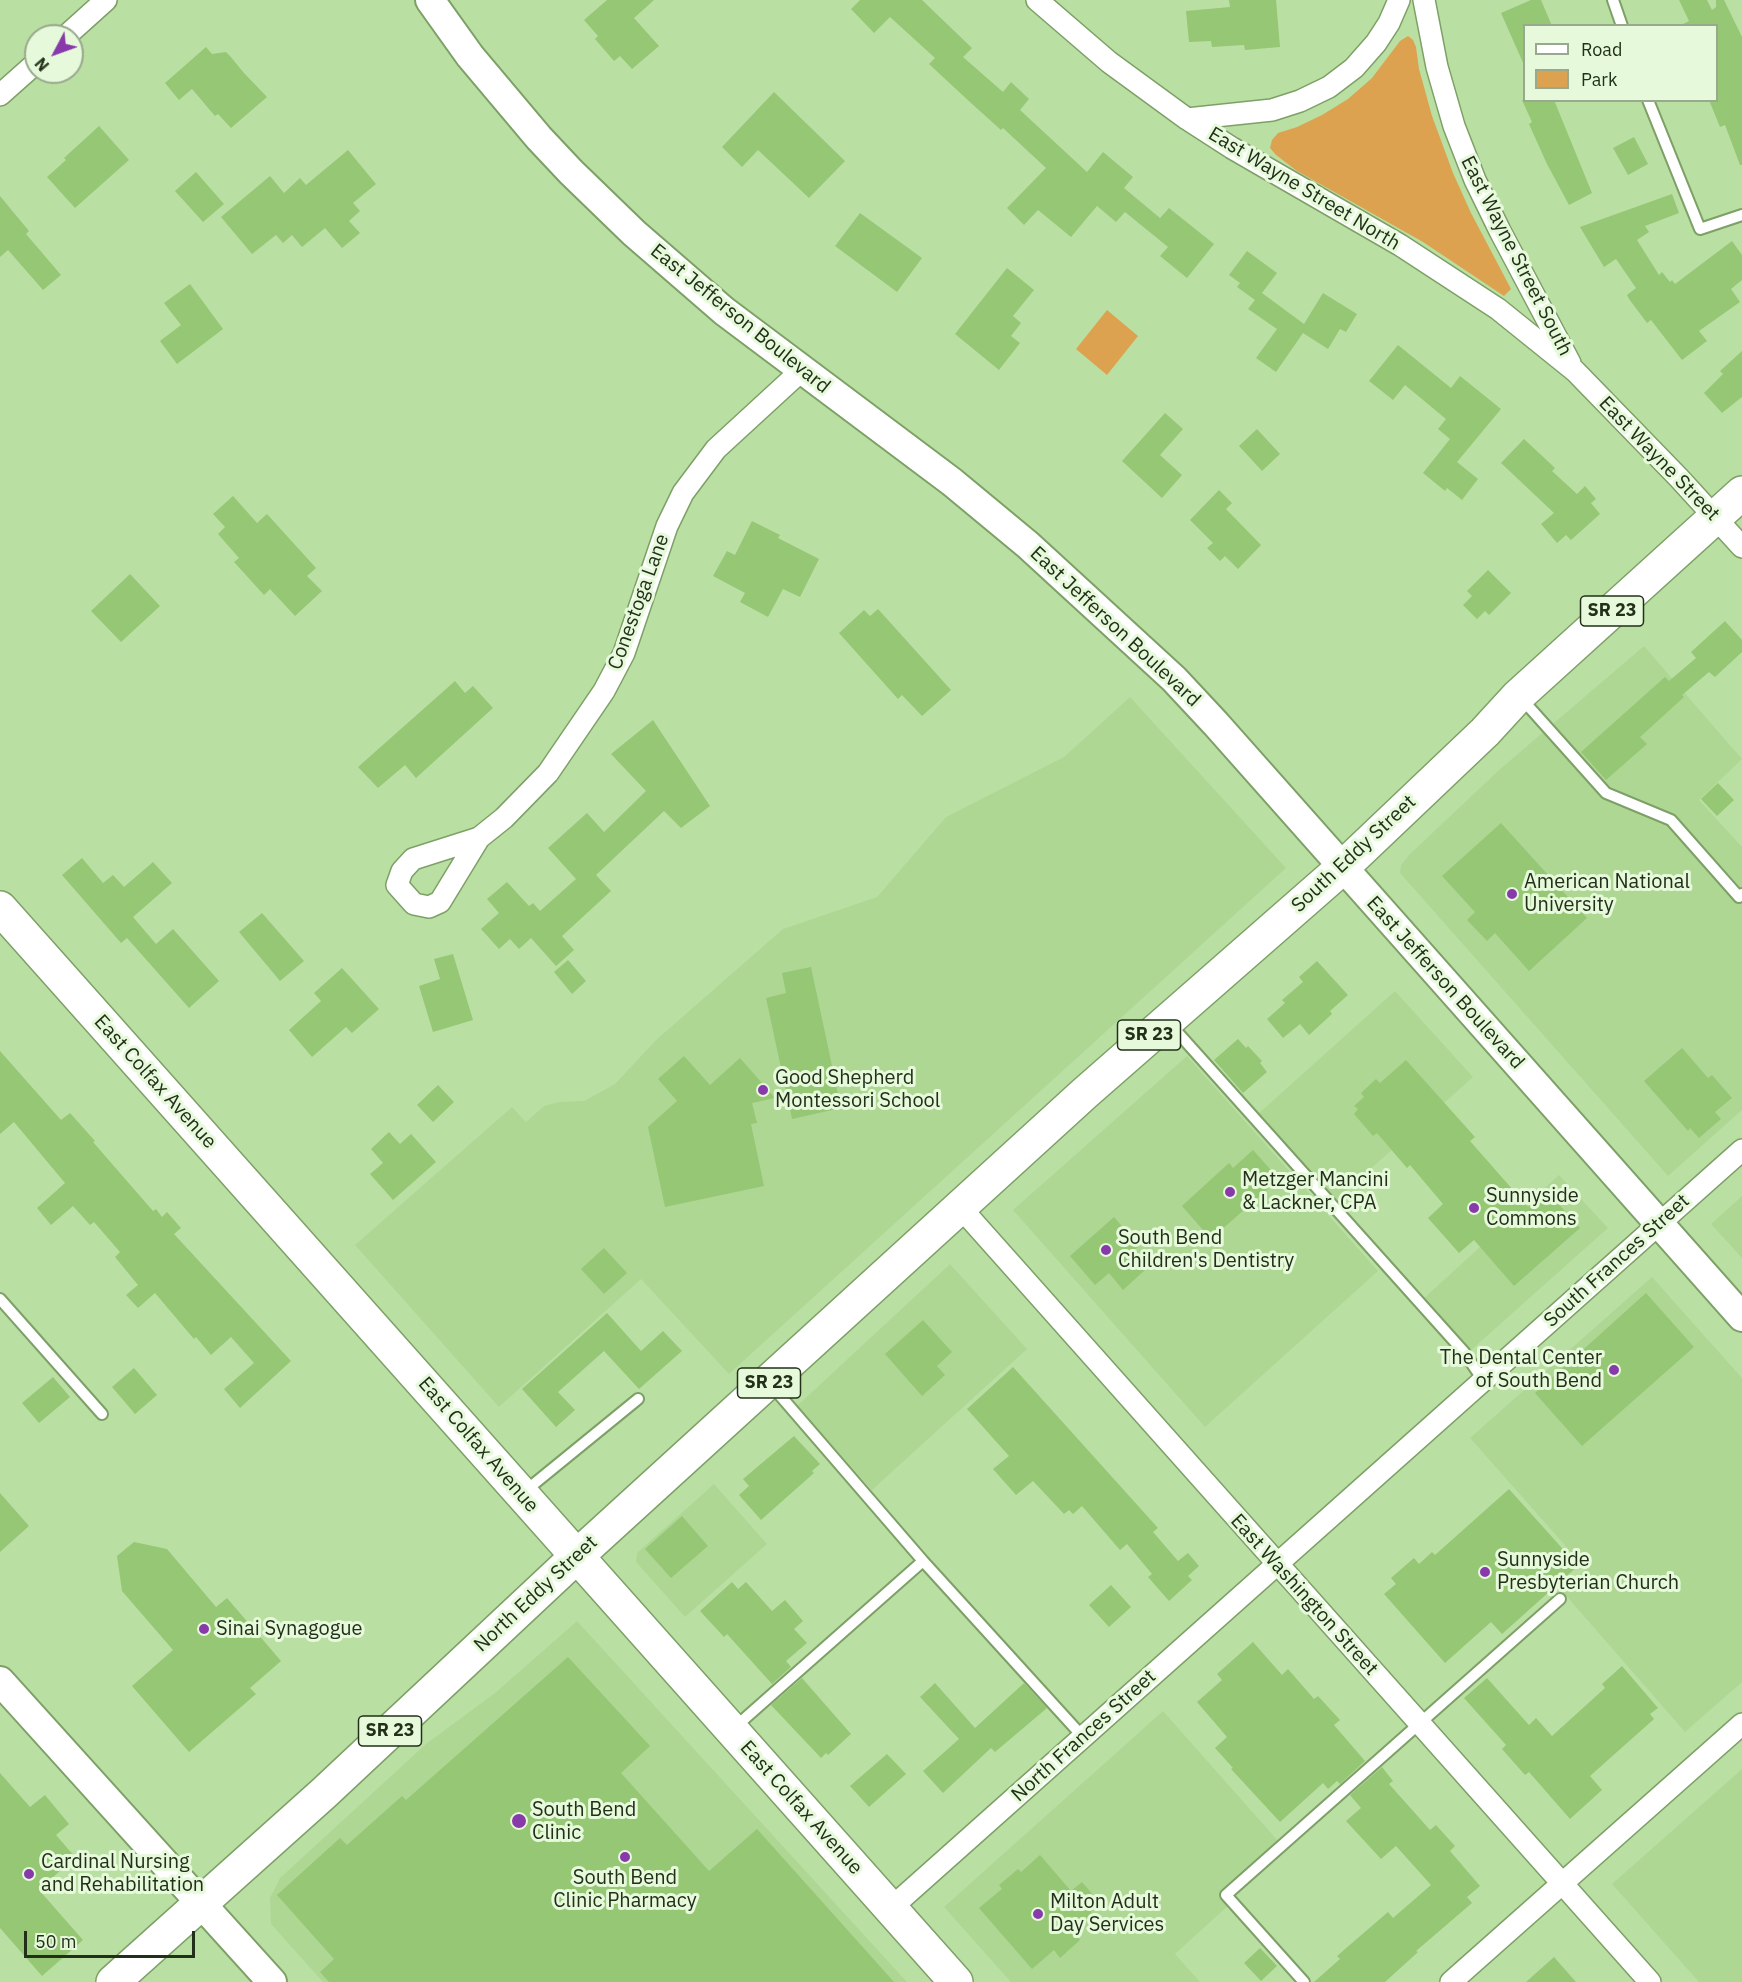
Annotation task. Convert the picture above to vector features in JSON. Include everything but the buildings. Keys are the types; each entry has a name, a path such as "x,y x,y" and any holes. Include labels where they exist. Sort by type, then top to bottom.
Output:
{"main road":[{"name":"South Eddy Street","path":"960,1207 1166,1020 1342,868 1485,732 1518,696 1742,493"},
{"name":"East Colfax Avenue","path":"0,908 956,1982"},
{"name":"North Eddy Street","path":"113,1982 324,1793 576,1557 960,1207"}],"street":[{"path":"79,24 106,0"},
{"name":"East Jefferson Boulevard","path":"430,0 470,56 517,112 609,210 705,296 952,482 1028,545 1132,639 1216,724 1742,1317"},
{"name":"East Wayne Street North","path":"1037,0 1109,62 1187,119 1232,148 1400,245 1498,309 1575,371"},
{"path":"1187,119 1272,110 1300,101 1329,87 1347,74 1376,43 1389,23 1399,0"},
{"name":"East Wayne Street South","path":"1424,0 1437,67 1454,126 1475,180 1575,371"},
{"path":"0,95 24,74"},
{"name":"Conestoga Lane","path":"479,838 504,818 548,772 604,691 624,653 667,526 683,493 716,449 802,370"},
{"name":"East Wayne Street","path":"1575,371 1742,547"},
{"name":"South Frances Street","path":"1276,1564 1742,1150"},
{"name":"East Washington Street","path":"960,1207 1650,1982"},
{"name":"North Frances Street","path":"891,1908 1276,1564"},
{"path":"0,1681 272,1982"},
{"path":"1451,1982 1742,1724"}],"lane":[{"path":"1613,0 1621,24"},
{"path":"1649,102 1700,229 1742,215"},
{"path":"1518,696 1606,793 1671,820 1739,897 1742,894"},
{"path":"1166,1020 1464,1352 1483,1380"},
{"path":"0,1299 102,1414"},
{"path":"769,1383 923,1561 1083,1737"},
{"path":"521,1494 638,1399"},
{"path":"731,1730 923,1561"},
{"path":"1304,1982 1226,1895 1560,1599"}],"shaded area":[{"path":"1644,646 1742,759 1699,800 1742,847 1742,1110 1668,1176 1400,873 1401,865 1409,855 1499,770"},
{"path":"1130,697 1286,868 729,1374 641,1279 499,1407 355,1245 512,1107 526,1122 544,1106 559,1102 584,1101 615,1084 656,1040 783,929 877,897 946,817 1064,757"},
{"path":"1395,991 1473,1077 1335,1201 1258,1114"},
{"path":"1187,1056 1378,1271 1205,1427 1013,1210"},
{"path":"1559,1175 1608,1228 1470,1351 1423,1299"},
{"path":"1742,1196 1742,1258 1711,1224"},
{"path":"950,1264 1027,1349 872,1490 797,1406"},
{"path":"1652,1277 1742,1378 1742,1682 1685,1732 1562,1591 1586,1569 1470,1438"},
{"path":"714,1484 767,1544 685,1617 636,1562 637,1553"},
{"path":"577,1621 907,1982 323,1982 271,1924 270,1898 280,1878 426,1744 495,1693"},
{"path":"1163,1711 1279,1842 1219,1894 1229,1905 1175,1954 1200,1982 1011,1982 944,1907"},
{"path":"1742,1769 1742,1982 1699,1982 1612,1884"}],"green space":[{"path":"1408,36 1416,47 1419,69 1432,116 1453,173 1511,289 1504,296 1423,242 1297,171 1270,148 1272,140 1278,133 1322,115 1348,99 1372,78 1400,41"},
{"path":"1107,310 1138,336 1107,375 1076,349"}],"place":[{"name":"American National University","path":"1512,894"},
{"name":"Good Shepherd Montessori School","path":"763,1090"},
{"name":"Metzger Mancini & Lackner, CPA","path":"1230,1192"},
{"name":"Sunnyside Commons","path":"1474,1208"},
{"name":"South Bend Children's Dentistry","path":"1106,1250"},
{"name":"The Dental Center of South Bend","path":"1614,1370"},
{"name":"Sunnyside Presbyterian Church","path":"1485,1572"},
{"name":"Sinai Synagogue","path":"204,1629"},
{"name":"South Bend Clinic","path":"519,1821"},
{"name":"South Bend Clinic Pharmacy","path":"625,1857"},
{"name":"Cardinal Nursing and Rehabilitation","path":"29,1874"},
{"name":"Milton Adult Day Services","path":"1038,1914"}]}
